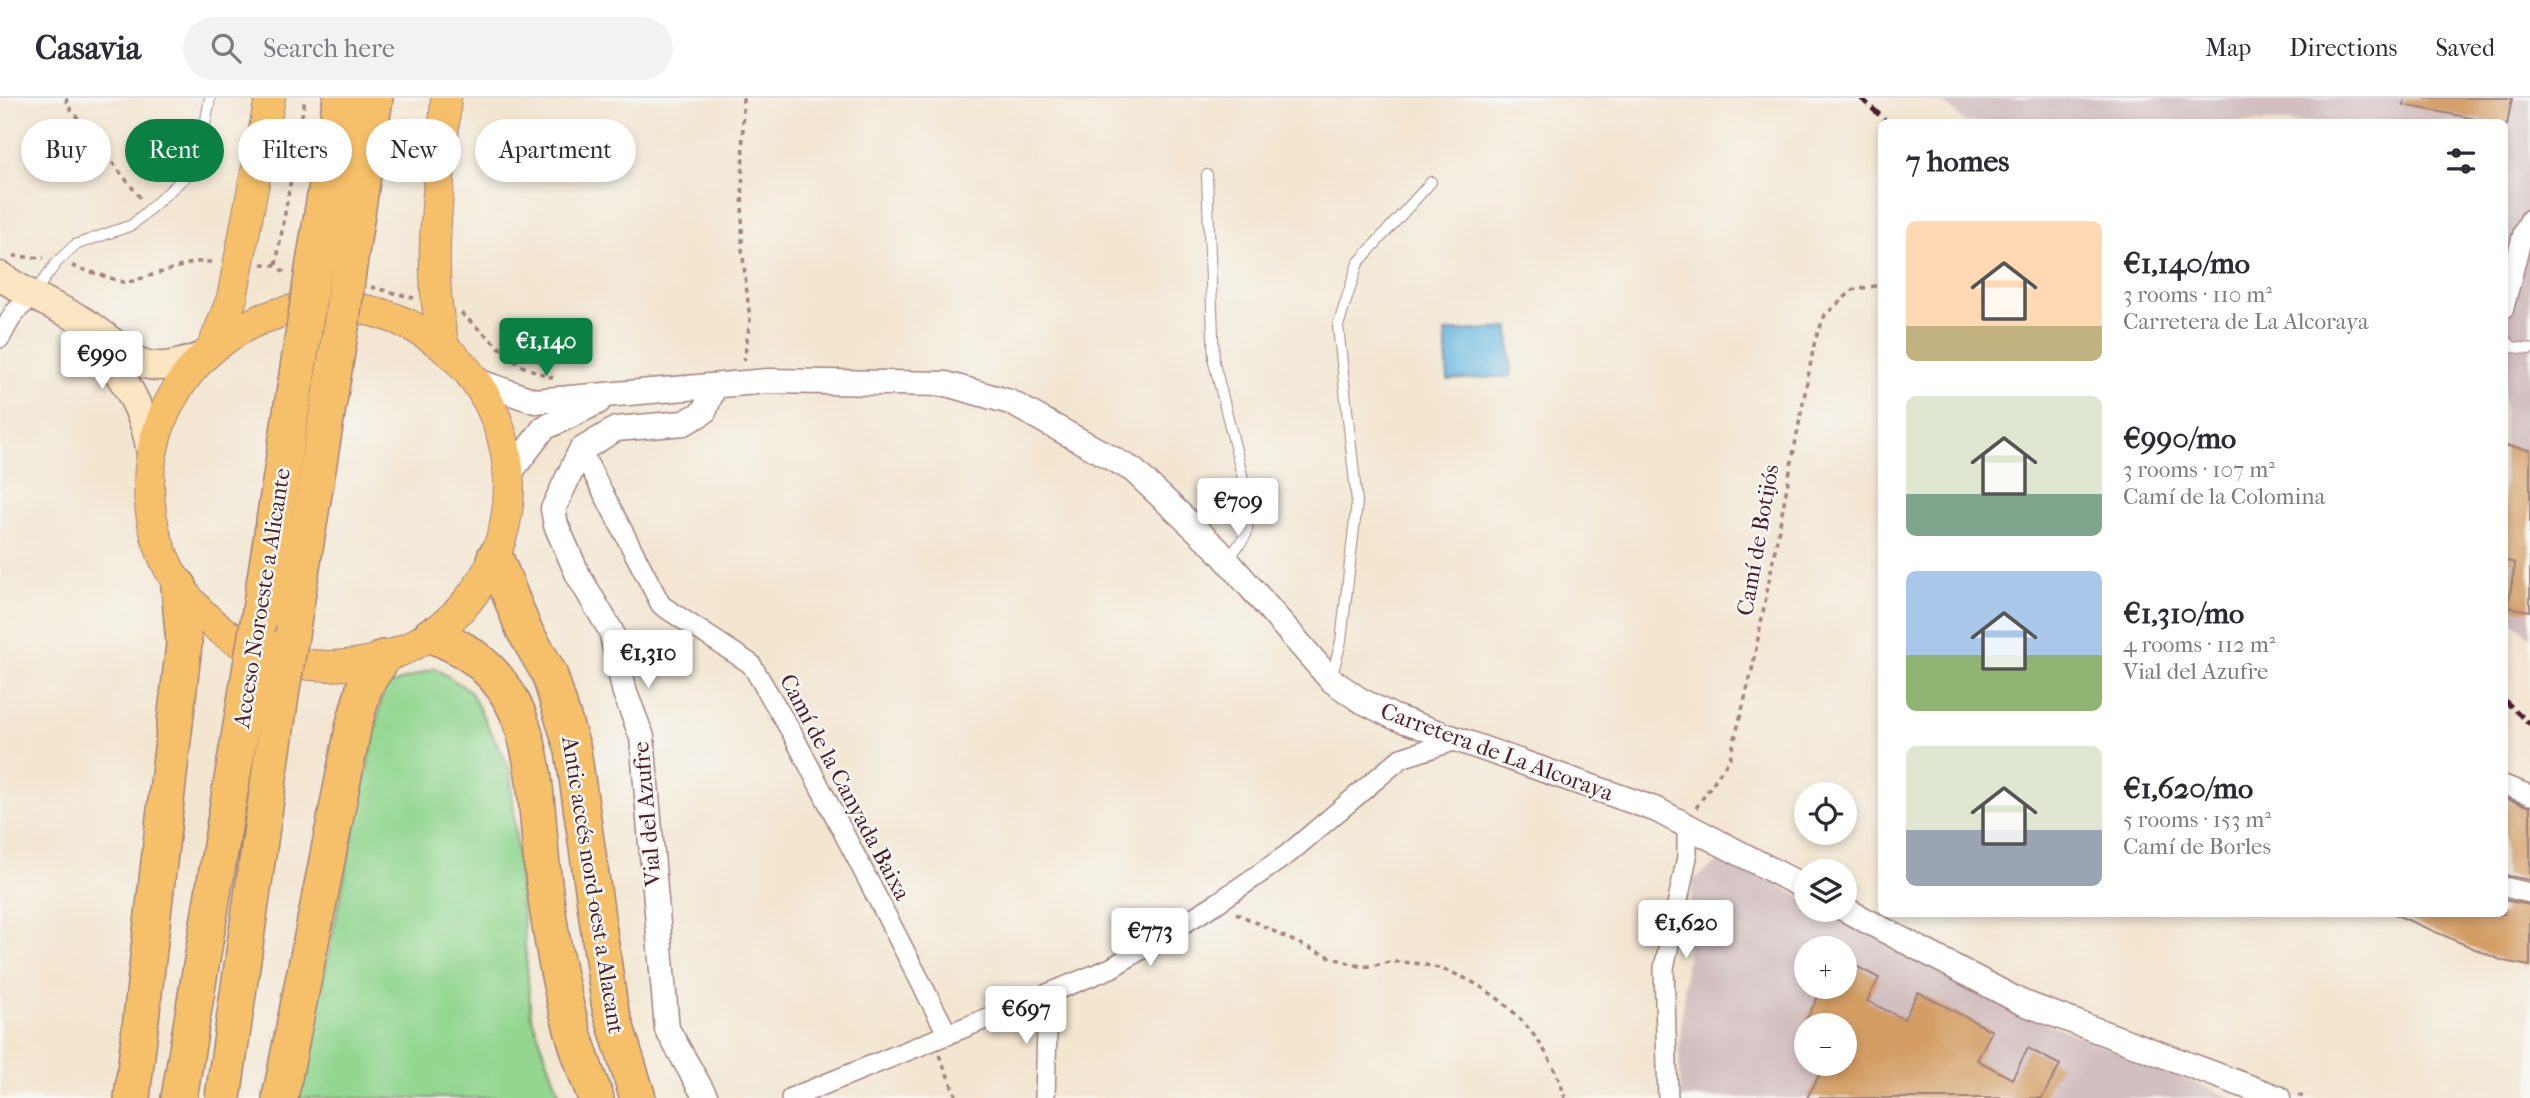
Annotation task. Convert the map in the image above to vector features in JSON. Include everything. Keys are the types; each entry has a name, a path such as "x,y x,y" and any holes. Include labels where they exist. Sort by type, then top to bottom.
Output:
{"highway":[{"name":"Acceso Noroeste a Alicante","path":"179,1098 304,330 304,272 341,98"},
{"name":"Acceso Noroeste a Alicante","path":"223,1098 282,688 341,327 358,276 374,98"},
{"name":"Antic accés nord-oest a Alacant","path":"495,557 519,620 549,673 573,750 610,1009 638,1098"},
{"path":"132,1098 184,644 179,586"},
{"name":"Antic accés nord-oest a Alacant","path":"431,635 461,646 486,665 502,685 518,714 533,774 544,880 558,973 580,1059 596,1098"},
{"path":"279,1098 354,724 365,685 383,658"}],"main road":[{"path":"151,453 171,399 209,352 232,298 270,98"},
{"path":"445,349 436,305 434,268 446,98"},
{"path":"6,266 31,297 79,318 130,359 149,366 167,367 209,352 254,322 278,314 328,307 354,308 402,322 445,349 474,380 498,425 509,474 504,531 495,557 468,601 431,635 383,658 337,666 314,666 269,656 227,635 201,612 179,586 167,566 152,522 149,476 151,453 147,424 120,373 79,318"}],"street":[{"path":"2508,293 2523,233 2530,219"},
{"path":"0,338 14,313 31,297"},
{"name":"Carretera de La Alcoraya","path":"474,380 535,401 768,381 946,384 1010,402 1133,470 1228,561 1331,680 1360,700 1394,717 1657,810 1696,818 1794,880"},
{"path":"581,450 616,429 684,424 704,412 714,387"},
{"path":"509,474 544,428 615,394"},
{"name":"Camí de la Canyada Baixa","path":"581,450 661,605 751,664 792,733 940,1038"},
{"name":"Vial del Azufre","path":"581,450 553,509 556,526 578,575 611,631 625,693 642,737 667,1030 706,1098"},
{"path":"791,1098 1111,968 1217,903 1288,854 1401,758 1460,739"},
{"path":"2508,787 2530,795"},
{"path":"1668,1098 1664,968 1696,818"},
{"path":"2508,888 2530,893"},
{"path":"1857,916 2021,1002 2278,1098"},
{"path":"1045,1098 1048,994"}],"lane":[{"path":"31,297 57,262 75,245 132,225 185,177 203,136 210,98"},
{"path":"1207,174 1214,362 1249,514 1245,535 1228,561"},
{"path":"1331,680 1341,641 1357,502 1338,326 1358,263 1431,181"},
{"path":"2508,342 2512,347 2530,349"}],"path":[{"path":"66,98 68,106 149,210"},
{"path":"276,265 304,98"},
{"path":"741,384 750,320 742,248 743,98"},
{"path":"6,266 57,262 126,284 195,262 276,265 304,272"},
{"path":"358,276 465,314 519,365 553,378 560,399"},
{"name":"Camí de Botijós","path":"1696,818 1730,758 1752,670 1815,340 1825,315 1853,290 1878,286"},
{"path":"1217,903 1362,966 1397,962 1454,972 1515,1011 1542,1044 1565,1098"},
{"path":"940,1038 957,1098"}],"shaded area":[{"path":"1938,98 2530,98 2530,637 2508,618 2508,119 1962,119"},
{"path":"1726,857 1794,894 1794,922 1847,922 2029,1016 2233,1098 1681,1098 1679,1051 1693,880"}],"green space":[{"path":"435,668 470,691 510,769 531,1015 561,1098 298,1098 384,687"}],"water":[{"path":"1509,328 1511,376 1448,380 1445,332"}],"building":[{"path":"2405,98 2512,98 2508,120 2476,119 2404,105"},
{"path":"2508,446 2530,450 2530,611 2508,607 2515,563 2508,561"},
{"path":"2508,799 2530,807 2530,880 2508,876"},
{"path":"2508,901 2530,905 2530,966 2503,961 2401,917 2508,917"},
{"path":"1857,967 1879,978 1867,1001 1904,1019 1918,992 1992,1031 1977,1060 2012,1079 2028,1048 2060,1065 2042,1098 1807,1098 1819,1076 1857,1076 1857,1013 1810,1013 1817,999 1857,999"}],"railway":[{"path":"1861,98 1884,119"},
{"path":"2508,704 2530,724"}]}
